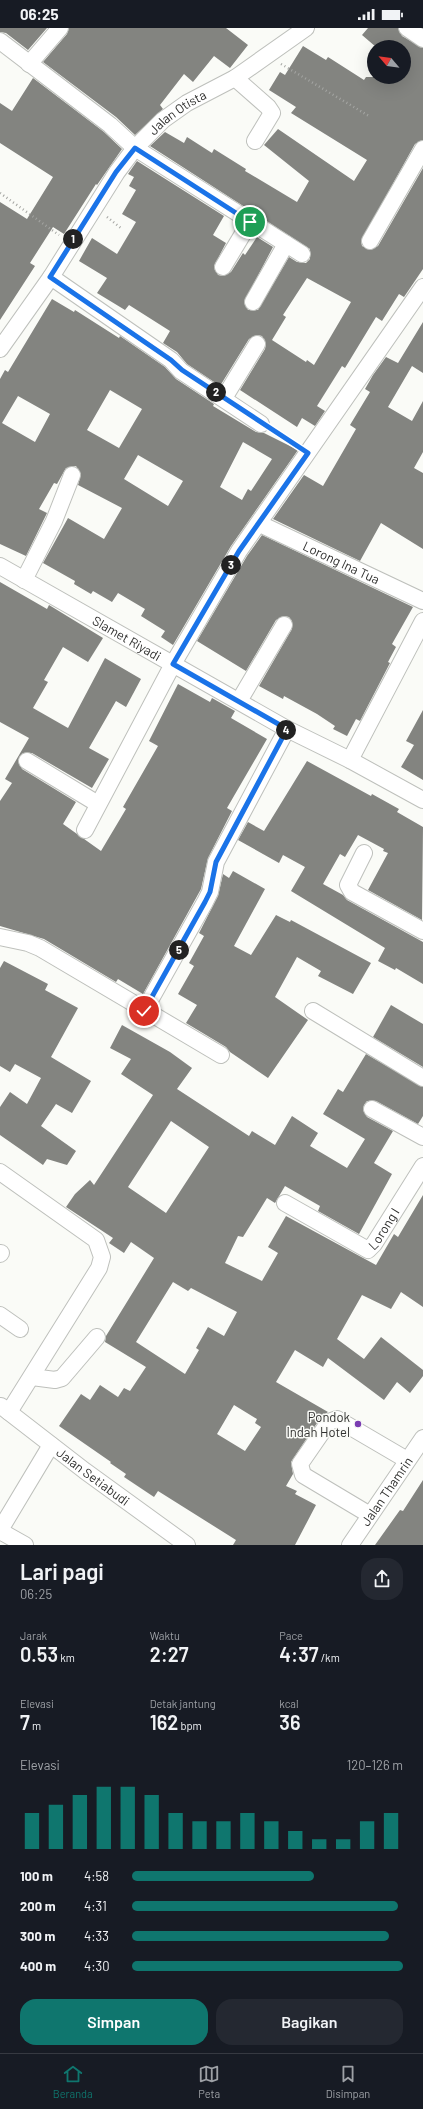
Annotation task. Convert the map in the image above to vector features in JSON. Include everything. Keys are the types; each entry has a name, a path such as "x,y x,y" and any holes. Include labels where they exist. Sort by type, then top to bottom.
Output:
{"street":[{"path":"29,64 60,28"},
{"name":"Jalan Otista","path":"0,349 50,277 116,172 135,148 163,120 181,107 235,78 306,28"},
{"path":"407,28 423,39"},
{"path":"0,41 110,125 135,148 302,254"},
{"path":"235,78 268,107 272,113 255,141"},
{"path":"370,241 423,150"},
{"path":"223,267 250,222"},
{"path":"253,302 286,244"},
{"path":"50,277 261,424"},
{"path":"85,830 173,664 233,561 423,287"},
{"path":"224,398 257,344"},
{"path":"24,580 54,521 72,475"},
{"name":"Lorong Ina Tua","path":"260,524 423,601"},
{"name":"Slamet Riyadi","path":"0,566 287,729 350,760 423,800"},
{"path":"350,760 423,621"},
{"path":"239,702 284,625"},
{"path":"144,1011 205,902 210,892 216,862 287,729"},
{"path":"27,761 98,804"},
{"path":"364,853 350,878 348,885 352,892 423,931"},
{"path":"0,937 40,948 144,1011 221,1055"},
{"path":"313,1011 423,1078"},
{"path":"372,1109 423,1137"},
{"name":"Lorong I","path":"285,1203 368,1250 374,1244 423,1166"},
{"path":"0,1172 96,1240 102,1257 99,1268 32,1377 4,1409"},
{"path":"0,1314 20,1329"},
{"path":"32,1377 58,1380 97,1337"},
{"name":"Jalan Setiabudi","path":"4,1409 51,1446 187,1545"},
{"path":"370,1515 303,1475 300,1464 329,1422 337,1419 407,1460"},
{"name":"Jalan Thamrin","path":"350,1545 423,1438"},
{"path":"26,1545 0,1531 51,1446"}],"path":[{"path":"267,56 370,116"},
{"path":"0,193 71,243"},
{"path":"261,424 308,453"}],"building":[{"path":"0,28 47,28 28,50 6,33 0,32"},
{"path":"69,28 226,28 248,45 230,68 214,56 193,82 184,74 160,105 163,109 135,135 116,117 43,62 67,34"},
{"path":"368,28 398,28 402,36 409,40 368,40 362,35"},
{"path":"411,41 423,48 423,140 415,144 361,241 362,246 370,250 378,246 423,168 423,269 404,297 399,294 382,321 376,317 345,368 342,366 317,406 325,411 315,426 302,418 297,427 240,390 265,349 266,344 262,336 257,335 249,339 220,386 187,364 177,352 163,343 170,331 129,305 125,310 97,293 107,278 79,261 92,238 117,254 136,222 122,214 136,190 129,186 134,177 128,174 137,161 224,216 213,235 226,243 214,266 218,275 223,276 231,272 243,253 245,255 257,237 273,247 244,302 248,310 258,310 289,257 297,262 306,263 310,259 310,249 150,146 165,132 184,143 187,137 212,153 214,149 246,169 245,171 297,202 309,181 264,145 278,129 354,181 367,160 291,113 296,107 269,90 280,72 285,75 303,46 326,60 328,57 364,80 366,77 367,84 411,84","holes":["307,278 351,302 314,365 307,360 306,362 272,340 286,317 283,315"]},
{"path":"33,78 104,132 122,149 97,185 96,184 64,234 53,227 30,263 35,266 0,320 0,202 27,219 53,177 0,143 0,103 12,111"},
{"path":"52,299 74,312 75,310 119,338 120,336 165,367 176,379 214,404 213,406 256,432 264,433 298,450 231,546 173,645 161,637 165,631 141,616 145,609 118,593 112,602 93,591 91,594 74,584 75,581 43,563 68,518 104,539 122,508 78,485 81,474 76,466 66,468 57,484 54,483 39,509 47,513 26,556 0,544 0,379 5,370 8,372","holes":["110,390 142,409 119,448 87,430","18,396 50,414 35,442 2,423","243,442 272,459 251,491 248,489 242,500 220,487","138,455 183,481 168,506 124,479"]},
{"path":"423,322 423,373 412,366 388,407 412,421 423,401 423,452 414,468 423,473 423,549 381,523 360,561 273,519 304,475 323,486 356,429 350,425 370,392 365,389 373,375 386,357 398,363"},
{"path":"262,535 413,607 392,644 396,647 388,662 390,663 360,721 356,719 347,736 333,729 335,726 317,714 284,696 283,699 259,686 292,629 292,621 289,617 284,616 276,620 246,671 197,641 247,556"},
{"path":"0,582 47,609 49,605 103,638 88,662 63,647 44,680 48,682 33,708 68,728 105,658 141,679 126,707 116,701 89,748 109,759 92,788 32,753 23,753 18,760 22,769 76,802 63,824 101,851 126,809 123,807 158,746 149,741 178,684 210,702 212,698 235,711 231,718 267,739 227,808 232,811 208,858 201,889 143,994 118,979 116,982 44,939 0,926 0,801 12,783 5,779 29,738 0,722"},
{"path":"423,710 423,780 401,767 414,745 406,741"},
{"path":"307,761 371,796 372,794 399,809 397,812 423,827 422,920 368,890 388,853 383,851 384,849 358,835 345,857 340,854 323,884 343,895 347,900 423,942 423,984 396,968 395,970 378,961 385,948 291,891 305,867 283,855 279,863 238,840 248,822 264,831"},
{"path":"233,871 265,889 234,946 251,955 276,915 290,922 291,920 371,963 353,994 318,976 321,971 297,957 275,997 308,1020 268,1078 230,1052 226,1047 186,1023 197,1005 178,994 194,966 189,963 204,936 199,933 218,896 223,874 229,878"},
{"path":"4,961 48,984 45,990 78,1008 51,1057 91,1081 72,1113 56,1104 41,1126 76,1151 67,1165 47,1159 43,1165 0,1135 0,1107 10,1092 27,1104 41,1078 15,1064 10,1072 0,1066 0,968"},
{"path":"391,1005 423,1024 423,1067 373,1037"},
{"path":"122,1025 170,1052 192,1068 177,1089 249,1136 252,1131 275,1145 292,1116 318,1133 310,1146 347,1168 365,1139 323,1114 338,1089 343,1092 366,1054 423,1087 423,1116 418,1124 376,1101 367,1101 364,1105 363,1110 367,1117 393,1131 374,1163 392,1174 359,1234 318,1211 320,1206 285,1186 275,1203 267,1198 243,1237 238,1236 225,1263 262,1281 278,1253 268,1247 286,1216 376,1265 394,1234 398,1237 423,1195 423,1307 401,1292 391,1309 362,1295 337,1339 364,1359 381,1337 423,1370 423,1376 410,1393 397,1382 384,1400 328,1358 323,1367 295,1350 276,1382 328,1412 321,1417 291,1462 293,1474 286,1486 297,1491 295,1494 316,1505 295,1545 233,1545 236,1540 158,1491 154,1497 124,1477 126,1474 110,1463 111,1462 59,1426 81,1394 90,1400 100,1385 118,1397 124,1388 130,1391 146,1367 105,1342 106,1336 154,1258 131,1242 124,1253 109,1243 113,1238 66,1207 75,1194 90,1180 94,1185 153,1095 121,1074 131,1059 110,1048","holes":["171,1121 209,1147 166,1213 128,1187","173,1282 188,1291 191,1288 237,1312 224,1336 208,1327 196,1348 199,1350 185,1374 136,1342","234,1405 257,1419 255,1423 261,1427 245,1451 217,1434"]},
{"path":"423,1480 423,1545 375,1545 400,1510 403,1511"}],"place":[{"name":"Pondok Indah Hotel","path":"358,1424"}],"route":[{"path":"144,1011 205,902 210,892 216,862 287,729 173,664 239,551 260,524 308,453 261,424 50,277 116,172 135,148 250,222"}]}
